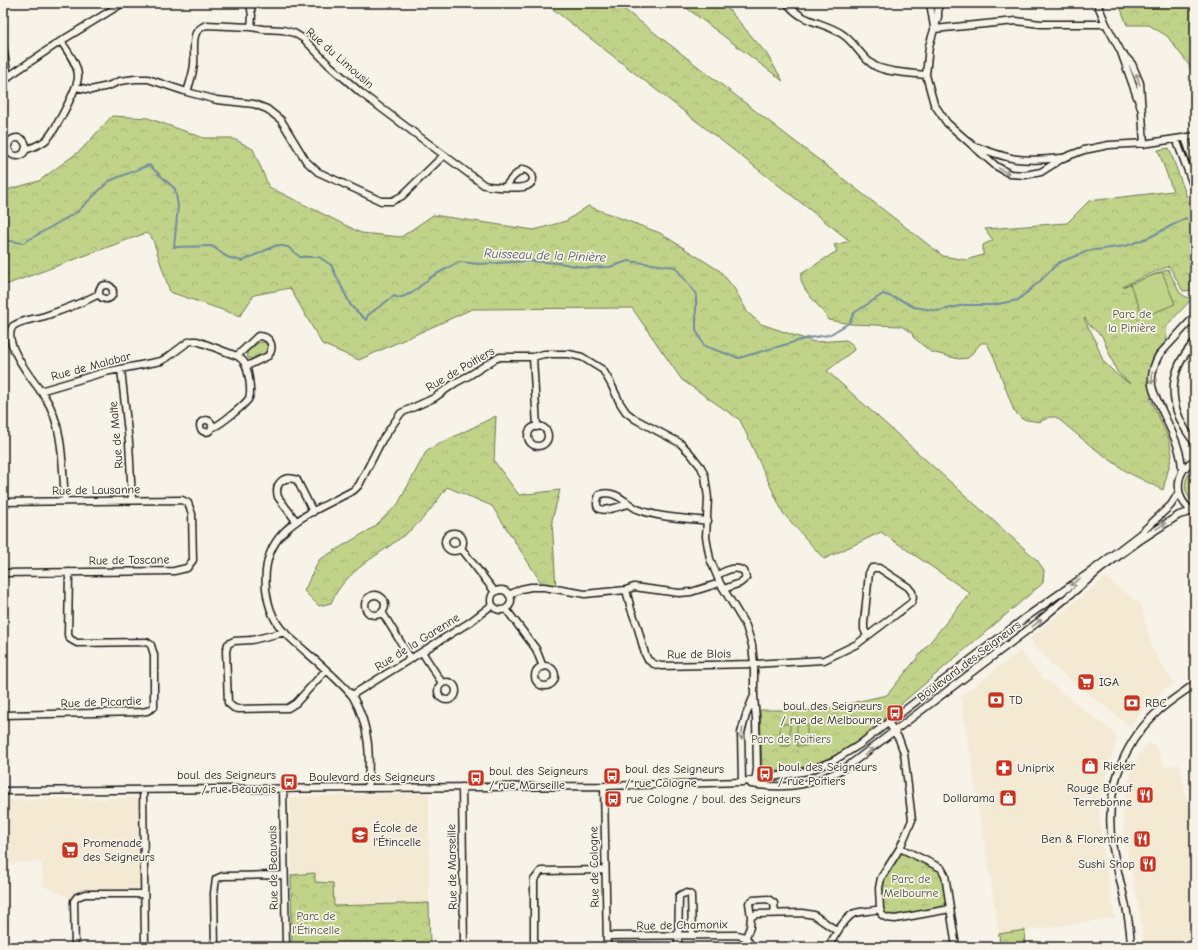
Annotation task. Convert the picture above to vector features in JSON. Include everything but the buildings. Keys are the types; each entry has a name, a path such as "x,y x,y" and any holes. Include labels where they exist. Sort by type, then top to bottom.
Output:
{"street":[{"path":"5,79 61,40 123,3"},
{"path":"250,3 252,27"},
{"path":"787,3 800,15 811,21 837,30 844,35 874,66 884,69 926,75"},
{"path":"930,3 934,29"},
{"path":"938,3 938,17 930,46 926,75 934,104 947,123 996,166 1010,174 1025,175 1041,172 1063,158 1084,150 1109,145 1144,144 1195,136"},
{"path":"1097,3 1121,52 1142,111 1144,144"},
{"path":"934,29 1016,21 1041,24 1106,24"},
{"name":"Rue du Limousin","path":"187,92 192,77 194,64 195,36 197,31 206,26 252,27 283,30 294,33 361,92 444,156 484,185 490,187 505,187"},
{"path":"25,150 41,143 50,135 58,123 78,80 77,69 61,40"},
{"path":"3,46 5,79"},
{"path":"76,86 90,90 108,86 120,81 148,79 217,100 254,104 267,109 280,120 306,161 318,172 381,201 392,201 402,196 444,156"},
{"path":"1185,138 1195,166"},
{"path":"1176,139 1195,190"},
{"path":"973,146 1016,159 1031,160 1063,158"},
{"path":"65,501 58,428 54,412 40,391 11,354 7,340 8,333 13,326 45,316 99,294"},
{"path":"1195,316 1159,355 1155,363 1152,376 1152,385 1155,395 1179,448 1182,459 1179,492 1186,505 1195,512"},
{"path":"212,427 219,425 248,400 250,392 246,366 242,359 237,356 258,336 264,336 271,343 272,347 268,356 246,366"},
{"name":"Rue de Malabar","path":"40,391 121,368 148,363 168,357 192,341 197,341 237,356"},
{"path":"1195,342 1184,354 1178,366 1174,379 1173,391 1174,400 1179,415 1185,429 1195,443"},
{"name":"Rue de Poitiers","path":"368,788 367,734 365,724 352,695 277,623 269,606 265,575 268,558 276,540 282,532 296,521 354,490 359,484 382,440 401,413 434,398 455,383 500,357 555,354 576,355 603,370 626,412 635,419 680,444 690,453 701,467 708,487 708,521 706,538 711,563 720,583 746,626 752,645 756,719 757,768 755,782"},
{"path":"532,356 537,427"},
{"name":"Rue de Malte","path":"121,368 129,442 132,500"},
{"path":"1182,472 1188,464 1195,460"},
{"path":"296,521 276,493 278,485 283,480 292,478 296,480 313,512"},
{"name":"Boulevard des Seigneurs","path":"3,791 604,786 755,782 794,774 821,767 849,752 1025,618 1093,570 1140,534 1171,505 1179,492"},
{"path":"628,504 606,511 598,508 596,500 598,495 608,493 619,497 628,504 649,514 708,521"},
{"name":"Rue de Lausanne","path":"3,502 177,499 188,503"},
{"name":"Rue de Toscane","path":"3,573 174,571 187,568 193,560 192,514 188,503"},
{"name":"Boulevard des Seigneurs","path":"755,782 776,787 790,786 823,778 852,763 1038,622 1098,572 1139,541 1179,515 1186,512 1195,512"},
{"path":"461,548 495,592"},
{"path":"717,575 733,568 740,568 744,571 746,578 740,583 724,589"},
{"name":"Rue de Blois","path":"626,590 645,654 648,660 654,664 670,666 678,664 754,664 824,660 848,649 867,636 911,603 913,598 912,592 908,587 878,568 872,568 869,573 864,623 864,629 867,636"},
{"name":"Rue de Picardie","path":"3,715 147,712 154,707 154,654 151,645 147,642 77,643 70,639 68,635 68,572"},
{"path":"509,595 520,589 531,587 544,587 585,594 626,590 634,587 679,593 691,592 720,583"},
{"path":"501,590 507,592 509,595 511,601 506,609 497,610 492,605 491,599 495,592 501,590"},
{"name":"Rue de la Garenne","path":"352,695 470,622 492,605"},
{"path":"506,609 536,649 544,666"},
{"path":"382,612 411,659"},
{"path":"285,632 252,640 234,641 228,644 226,651 226,699 228,703 234,708 238,709 288,708 296,703 326,670"},
{"path":"422,652 442,683"},
{"path":"1131,947 1129,921 1112,837 1112,795 1122,762 1140,731 1154,715 1195,684"},
{"path":"1176,697 1195,689"},
{"name":"Rue de Poitiers","path":"742,782 741,733 754,697"},
{"path":"888,722 899,739 904,753 912,820 900,848 881,878 879,888 880,909 882,915 887,918 895,919 950,909"},
{"name":"Rue de Cologne","path":"604,786 607,947"},
{"name":"Rue de Marseille","path":"462,787 464,947"},
{"name":"Rue de Beauvais","path":"283,789 286,947"},
{"path":"143,790 145,947"},
{"path":"900,848 940,868 946,875 956,947"},
{"path":"534,947 534,880 541,871 605,870"},
{"path":"215,947 214,893 216,879 223,876 284,875"},
{"path":"678,947 679,896 685,893 689,893 691,895 692,936"},
{"path":"75,947 74,901 77,897 85,894 144,894"},
{"path":"750,947 746,937 750,927 751,917 749,903 753,900 768,900 774,902 775,913"},
{"path":"828,947 837,931 848,918 854,914 880,909"},
{"path":"751,917 756,914 802,912 814,915 837,931"},
{"name":"Rue de Chamonix","path":"607,936 737,935 746,937"}],"shaded area":[{"path":"1105,578 1141,604 1152,649 1174,684 1166,688 1144,709 1130,726 1050,664 1040,651 1038,652 1030,638"},
{"path":"1020,651 1042,677 1118,736 1108,768 1099,812 1101,841 1115,918 999,934 961,696"},
{"path":"1148,742 1157,749 1165,767 1179,764 1195,835 1195,947 1144,947 1139,907 1124,836 1123,809 1131,772"},
{"name":"École de l'Étincelle","path":"429,793 429,903 334,906 315,882 314,873 291,875 290,797"},
{"path":"140,798 140,889 82,891 75,894 71,899 43,885 42,862 4,864 5,800"}],"green space":[{"name":"Parc de la Pinière","path":"545,3 616,3 943,256 966,260 983,255 983,245 993,240 985,229 1067,223 1089,201 1173,191 1158,150 1169,148 1195,219 1195,290 1183,291 1169,266 1123,287 1168,269 1180,293 1186,297 1193,298 1168,324 1166,342 1153,359 1149,376 1153,399 1150,398 1169,439 1172,455 1163,490 1127,472 1091,446 1056,417 1050,417 1039,422 1022,419 1014,411 994,357 987,343 981,343 968,358 959,359 931,352 913,337 912,333 901,326 851,324 828,320 803,286 801,274 837,251 834,245 850,241","holes":["1085,318 1090,326 1102,336 1117,372 1131,384 1116,374 1103,361 1095,339 1084,319"]},
{"path":"680,3 723,3 766,53 783,81"},
{"path":"1129,3 1195,3 1195,84 1189,65 1167,36 1149,25 1127,25 1121,9"},
{"name":"Parc de Poitiers","path":"112,116 148,118 204,138 232,138 253,149 269,187 361,233 401,237 433,215 534,230 566,221 588,206 660,233 720,271 734,288 748,313 761,324 814,342 846,340 852,344 854,350 827,371 1037,560 1044,570 1043,583 847,750 809,766 768,773 762,768 760,710 820,710 887,695 970,593 881,532 824,559 783,513 740,420 682,380 632,308 472,309 359,360 322,344 290,288 254,295 240,316 170,292 154,243 151,236 146,233 3,287 3,191 39,181 81,150"},
{"path":"1162,272 1175,304 1143,317 1130,284"},
{"path":"264,342 267,344 268,349 265,355 257,356 252,359 248,358 247,352 258,343"},
{"path":"496,416 494,461 519,495 560,490 552,520 556,589 544,587 492,506 447,487 429,512 413,528 364,564 345,581 337,591 331,603 319,606 304,591 319,560 374,527 398,504 427,450"},
{"path":"1195,467 1195,504 1188,495 1185,486 1188,476"},
{"path":"780,724 790,724 790,746 780,746"},
{"path":"797,724 807,724 807,746 797,746"},
{"name":"Parc de Melbourne","path":"900,848 941,868 950,909 895,919 882,915 879,888"},
{"name":"Parc de l'Étincelle","path":"315,873 315,882 333,883 334,906 429,903 430,947 292,947 291,875"},
{"path":"1025,930 1024,947 1000,947 999,934"}],"waterway":[{"name":"Ruisseau de la Pinière","path":"3,240 23,243 77,212 109,181 149,165 175,189 178,206 174,247 212,246 227,257 242,261 277,245 288,247 300,257 319,257 331,265 351,306 366,320 368,315 394,296 399,298 412,293 431,277 459,262 481,264 529,261 559,263 587,268 610,267 628,261 675,267 696,294 696,330 704,346 739,358 808,338 829,335 849,323 854,313 883,294 901,300 914,307 938,311 964,305 993,305 1018,300 1058,263 1088,251 1126,246 1150,237 1186,218"}],"place":[{"name":"IGA","path":"1086,682"},
{"name":"TD","path":"996,700"},
{"name":"RBC","path":"1132,703"},
{"name":"boul. des Seigneurs / rue de Melbourne","path":"895,713"},
{"name":"Rieker","path":"1090,766"},
{"name":"Uniprix","path":"1004,768"},
{"name":"boul. des Seigneurs / rue Poitiers","path":"765,774"},
{"name":"boul. des Seigneurs / rue Cologne","path":"612,776"},
{"name":"boul. des Seigneurs / rue Marseille","path":"476,778"},
{"name":"boul. des Seigneurs / rue Beauvais","path":"289,782"},
{"name":"Rouge Boeuf Terrebonne","path":"1145,795"},
{"name":"Dollarama","path":"1008,798"},
{"name":"rue Cologne / boul. des Seigneurs","path":"613,799"},
{"name":"École de l'Étincelle","path":"360,835"},
{"name":"Ben & Florentine","path":"1142,839"},
{"name":"Promenade des Seigneurs","path":"70,850"},
{"name":"Sushi Shop","path":"1148,864"}]}
